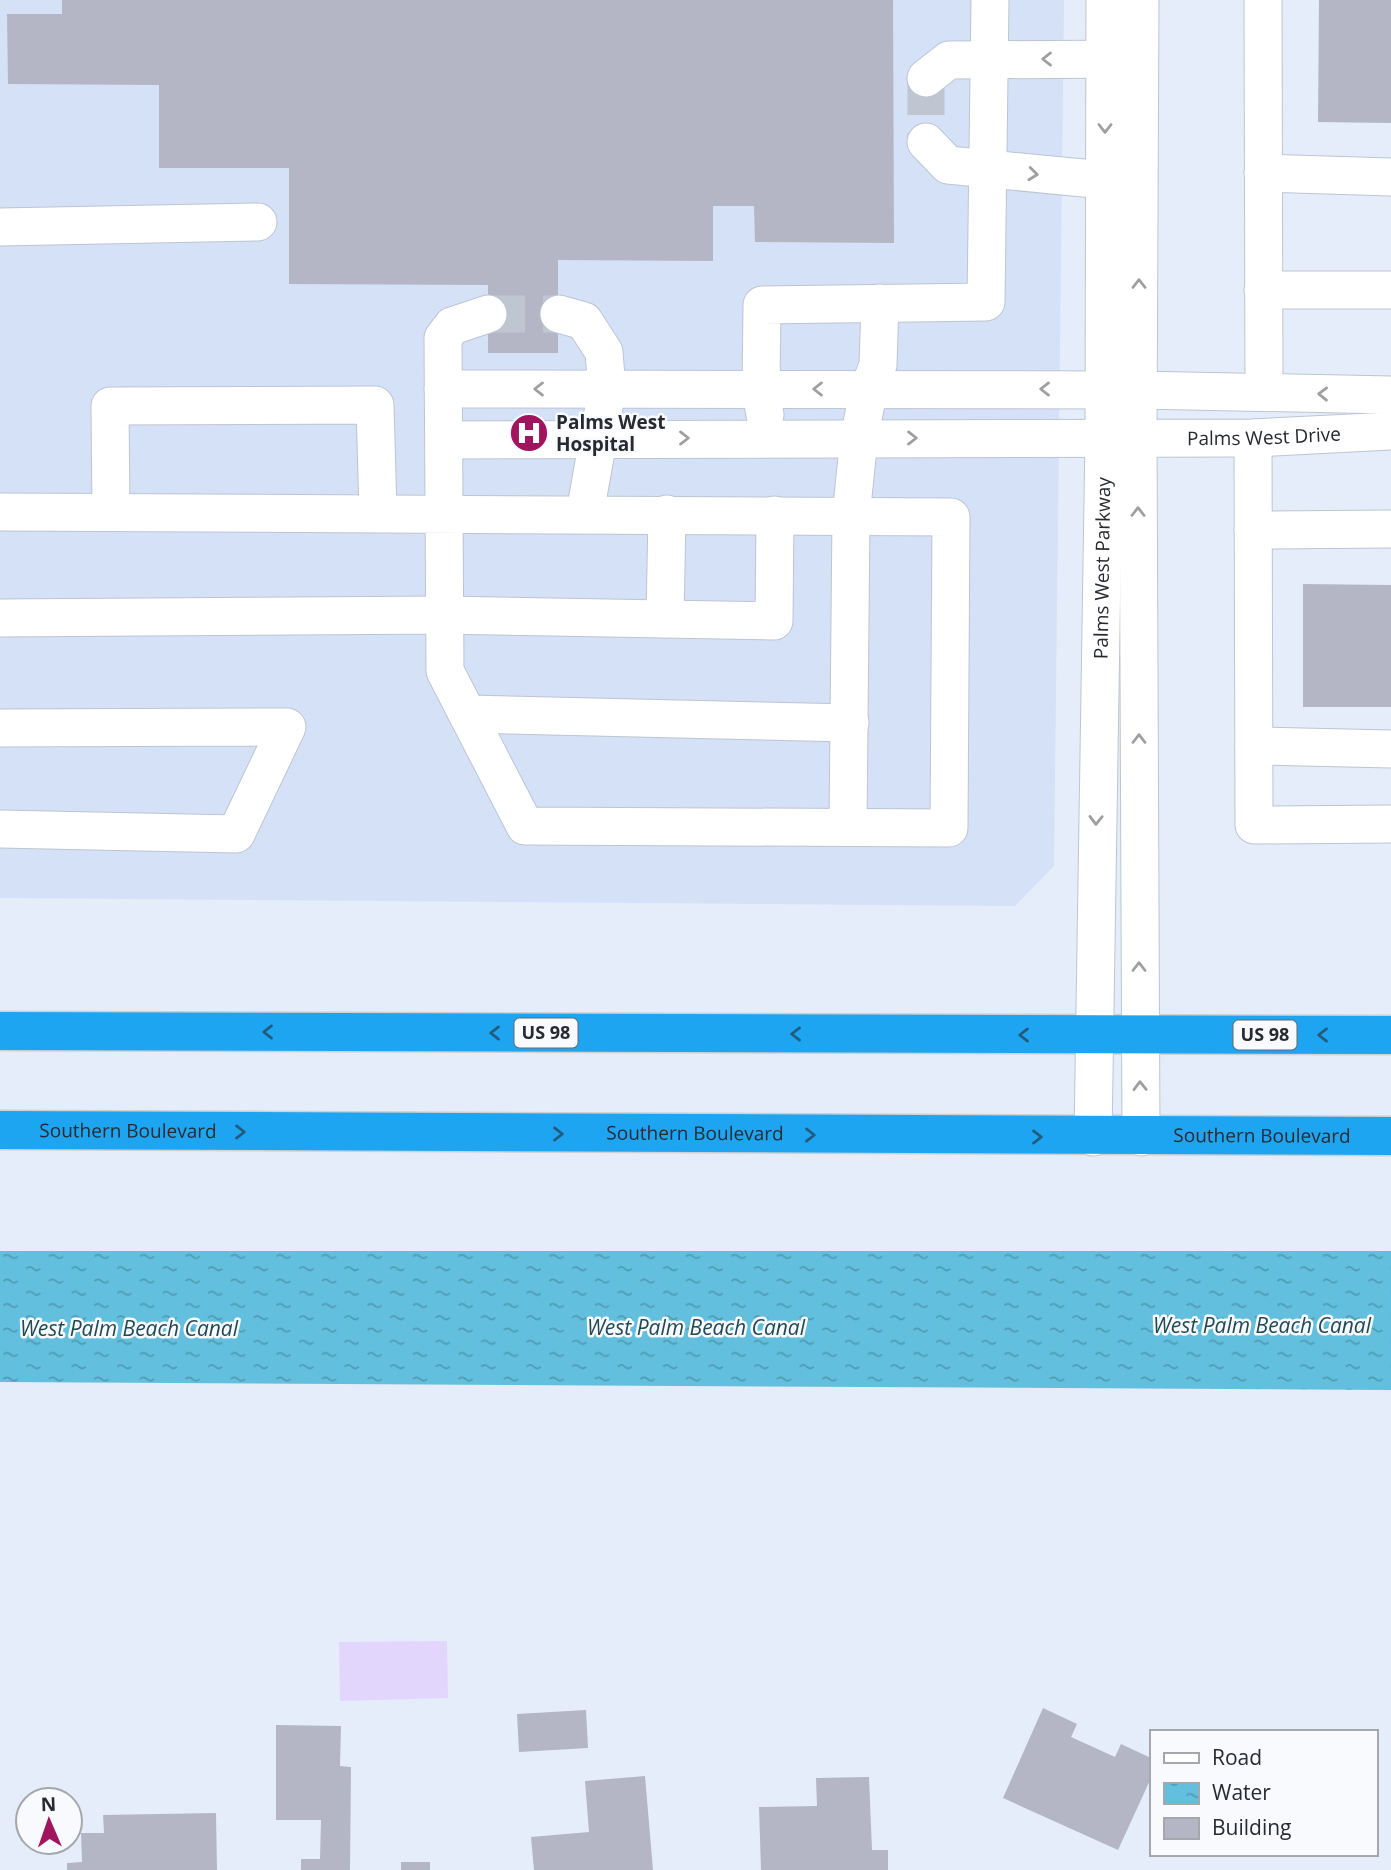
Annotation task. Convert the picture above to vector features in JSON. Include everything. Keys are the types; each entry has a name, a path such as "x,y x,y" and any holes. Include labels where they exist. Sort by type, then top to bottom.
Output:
{"highway":[{"name":"US 98","path":"0,1031 1391,1035"},
{"name":"Southern Boulevard","path":"0,1130 1093,1137 1391,1136"}],"street":[{"path":"769,439 761,390 762,305 986,302 990,0"},
{"name":"Palms West Parkway","path":"1105,0 1122,59 1121,437 1141,1137"},
{"name":"Palms West Parkway","path":"1121,390 1104,180 1122,59 1140,0"},
{"path":"1263,0 1264,393"},
{"path":"926,78 949,60 1122,59"},
{"path":"926,142 948,165 1104,180"},
{"path":"1263,173 1391,177"},
{"path":"0,227 258,222"},
{"path":"1263,290 1391,290"},
{"path":"848,827 851,516 859,438 869,389 878,365 880,303"},
{"path":"0,512 444,512 951,516 949,828 525,826 445,671 444,512 444,440 443,338 452,326 488,314"},
{"path":"559,314 584,321 604,352 607,390 585,513"},
{"name":"Palms West Drive","path":"443,389 1121,390 1391,396"},
{"path":"111,512 110,407 375,405 378,512"},
{"name":"Palms West Drive","path":"444,440 1253,438 1391,431"},
{"name":"Palms West Parkway","path":"1093,1137 1092,1035 1121,437"},
{"path":"1253,438 1254,825 1391,824"},
{"path":"665,619 667,514"},
{"path":"0,618 445,615 774,621 775,515"},
{"path":"1253,530 1391,528"},
{"path":"467,714 850,723"},
{"path":"0,728 287,727 236,834 0,829"},
{"path":"1254,746 1391,749"}],"shaded area":[{"name":"Palms West Hospital","path":"0,0 1064,0 1054,866 1015,906 0,898"},
{"path":"447,1641 448,1698 340,1701 339,1642"}],"water":[{"name":"West Palm Beach Canal","path":"0,1251 1391,1251 1391,1390 0,1382"}],"building":[{"name":"Palms West Hospital","path":"62,0 893,0 894,243 755,242 754,206 713,206 713,261 558,260 558,353 488,353 488,285 289,284 289,168 159,168 159,85 8,84 7,14 62,14"},
{"path":"1319,0 1391,0 1391,123 1318,122"},
{"path":"1303,584 1391,585 1391,707 1303,707"},
{"path":"1043,1708 1077,1724 1071,1737 1115,1757 1121,1744 1150,1758 1150,1780 1118,1850 1003,1798"},
{"path":"586,1710 588,1748 519,1752 517,1714"},
{"path":"276,1725 341,1726 340,1766 351,1767 350,1870 301,1870 301,1859 320,1859 321,1820 276,1820"},
{"path":"645,1776 653,1870 534,1870 531,1837 589,1832 585,1781"},
{"path":"869,1777 872,1850 888,1850 888,1870 761,1870 759,1807 817,1806 816,1778"},
{"path":"216,1813 217,1870 67,1870 67,1863 82,1862 84,1833 104,1833 103,1815"},
{"path":"401,1862 430,1862 430,1870 401,1870"}],"tunnel":[{"path":"926,78 926,142"},
{"path":"488,314 559,314"}],"place":[{"name":"Palms West Hospital","path":"529,433"}]}
